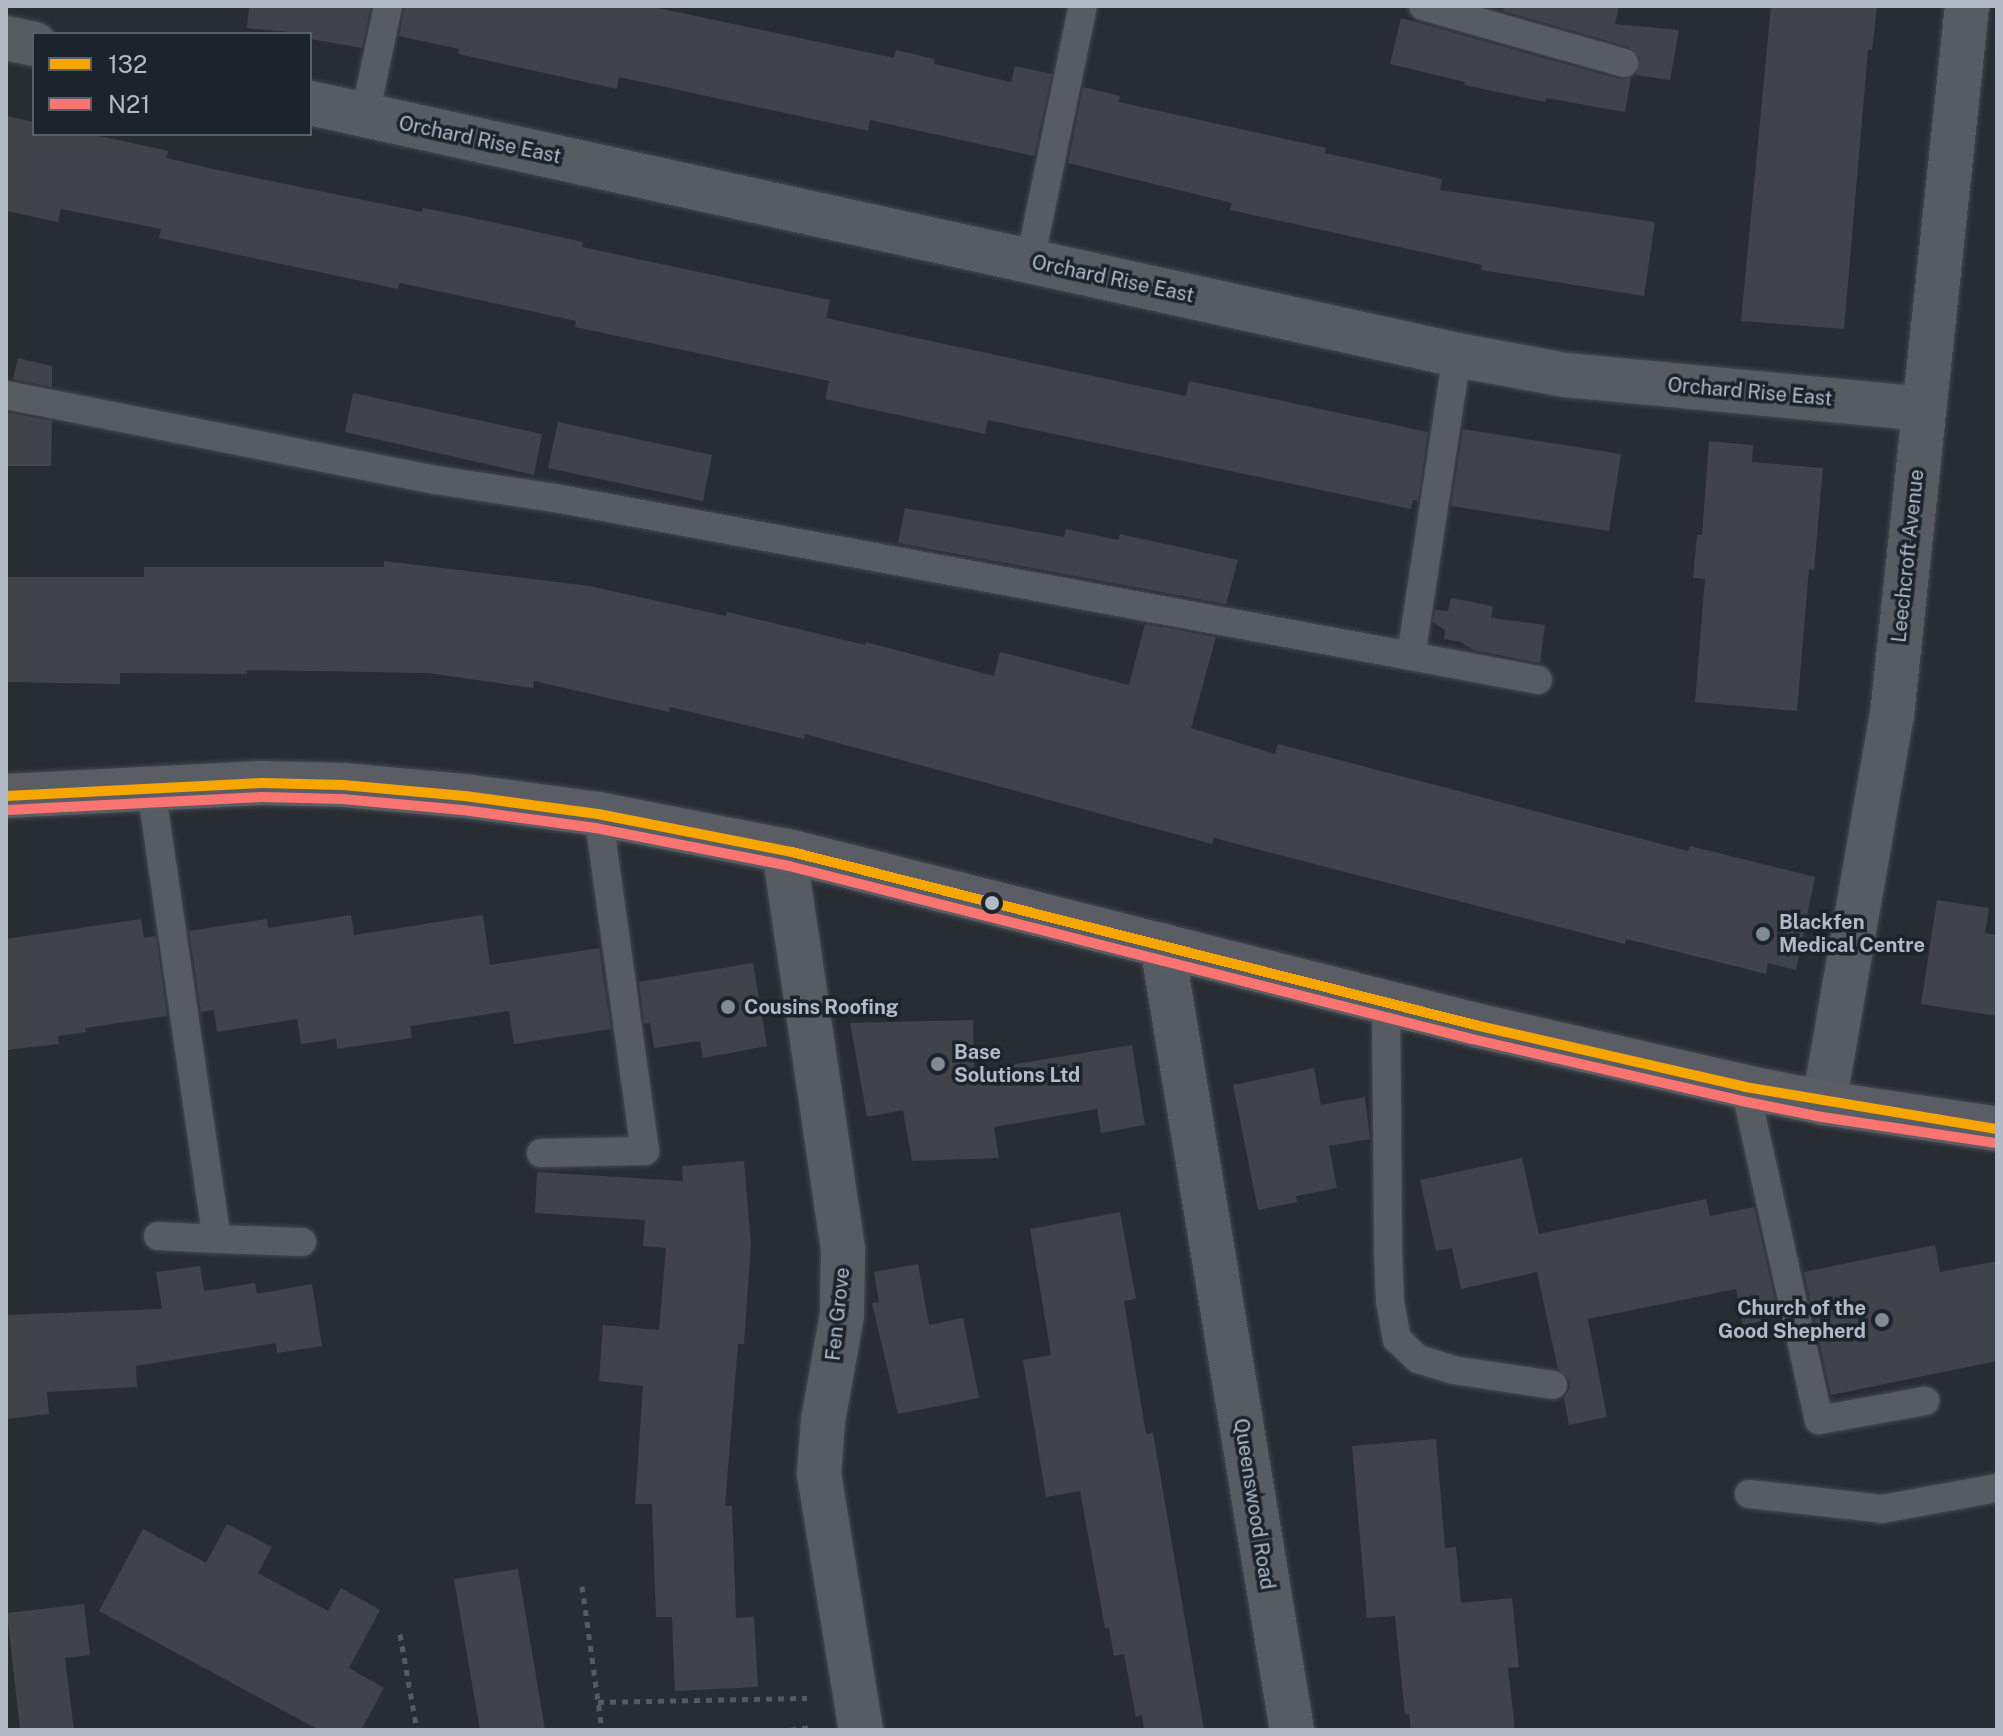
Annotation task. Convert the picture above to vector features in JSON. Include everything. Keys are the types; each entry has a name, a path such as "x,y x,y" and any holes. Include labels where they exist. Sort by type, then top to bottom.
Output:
{"main road":[{"path":"6,796 262,783 343,785 465,796 598,814 784,850 1386,1003 1745,1087 1824,1103 1997,1129"}],"street":[{"name":"Leechcroft Avenue","path":"1824,1103 1892,715 1967,6"},
{"path":"6,38 32,44"},
{"name":"Orchard Rise East","path":"312,103 1457,355 1566,375 1923,409"},
{"name":"Fen Grove","path":"784,850 843,1249 842,1315 823,1421 819,1474 858,1714"},
{"name":"Queenswood Road","path":"1162,945 1292,1730"}],"lane":[{"path":"365,115 388,6"},
{"path":"1030,261 1083,6"},
{"path":"1423,6 1624,63"},
{"path":"1411,656 1457,355"},
{"path":"6,395 436,480 571,501 1538,680"},
{"path":"151,788 217,1239"},
{"path":"541,1153 645,1151 598,814"},
{"path":"1386,1003 1388,1251 1390,1301 1397,1339 1418,1359 1453,1370 1553,1385"},
{"path":"1745,1087 1819,1420 1925,1401"},
{"path":"158,1236 302,1242"},
{"path":"1749,1494 1882,1509 1997,1488"}],"path":[{"path":"582,1586 602,1730"},
{"path":"400,1634 417,1730"},
{"path":"598,1702 858,1714"}],"building":[{"path":"249,6 371,6 362,48 312,39 312,32 247,28"},
{"path":"405,6 649,6 894,58 896,50 935,59 934,64 1011,82 1015,66 1052,74 1034,156 870,120 868,131 619,77 617,89 458,54 459,49 399,36"},
{"path":"1504,6 1619,6 1615,24 1679,30 1670,80 1636,75 1640,58 1629,47 1503,11"},
{"path":"1771,6 1877,6 1872,50 1868,50 1844,329 1741,321"},
{"path":"1401,18 1619,79 1631,78 1625,112 1546,98 1545,102 1464,85 1465,82 1390,64"},
{"path":"1083,87 1120,96 1119,102 1326,148 1325,153 1442,179 1440,190 1655,222 1644,296 1481,270 1482,265 1230,210 1232,203 1068,163"},
{"path":"6,116 32,122 32,136 98,136 128,142 168,151 166,158 218,170 422,212 423,208 464,216 583,242 582,247 830,300 826,318 1186,396 1189,381 1428,432 1418,501 1413,500 1411,509 988,420 985,434 825,399 829,381 575,327 576,321 400,283 398,289 159,238 161,229 61,209 58,222 6,211"},
{"path":"18,358 52,366 52,387 13,379"},
{"path":"353,393 542,434 534,475 345,432"},
{"path":"6,412 52,421 51,466 6,466"},
{"path":"558,422 712,455 703,501 548,468"},
{"path":"1463,429 1621,454 1609,531 1451,506"},
{"path":"1709,441 1753,445 1752,462 1823,468 1814,570 1809,569 1797,711 1695,702 1705,579 1693,578 1697,535 1702,535"},
{"path":"905,508 1064,537 1066,529 1118,540 1120,534 1238,560 1226,604 898,543"},
{"path":"384,561 589,586 726,616 727,612 865,645 866,642 994,676 1000,652 1129,685 1145,624 1216,637 1191,728 1275,754 1278,744 1688,851 1690,846 1815,877 1796,970 1768,963 1766,974 1626,939 1625,944 1214,838 1212,844 805,734 804,739 670,707 669,712 534,681 533,688 428,673 247,670 247,674 120,673 120,684 6,682 6,577 144,577 144,567 384,567"},
{"path":"1451,598 1493,606 1491,618 1545,625 1540,663 1473,650 1461,642 1444,639 1445,630 1433,622 1435,610 1448,611"},
{"path":"1937,900 1989,908 1985,933 1997,935 1997,1016 1921,1004"},
{"path":"351,915 354,935 483,915 490,965 599,948 611,1029 514,1044 509,1011 410,1026 412,1038 337,1049 336,1039 301,1044 297,1019 217,1032 214,1010 201,1012 189,931 267,919 268,928"},
{"path":"141,919 144,938 156,936 167,1016 85,1028 86,1032 58,1036 59,1044 6,1050 6,939"},
{"name":"Cousins Roofing","path":"753,963 767,1046 703,1058 700,1041 654,1048 650,1023 644,1024 639,982"},
{"path":"973,1020 974,1071 1132,1045 1145,1125 1101,1133 1097,1109 994,1127 999,1158 912,1161 903,1110 867,1117 850,1023"},
{"path":"1314,1068 1321,1105 1365,1097 1370,1139 1329,1146 1337,1188 1296,1196 1297,1202 1258,1210 1233,1085"},
{"path":"1522,1158 1539,1234 1706,1199 1710,1216 1754,1207 1779,1317 1743,1325 1736,1289 1588,1319 1607,1417 1569,1425 1564,1398 1570,1388 1569,1380 1558,1369 1537,1272 1461,1289 1452,1248 1436,1251 1420,1180"},
{"path":"744,1161 751,1245 744,1344 738,1344 725,1506 732,1506 736,1618 754,1617 758,1687 675,1691 672,1617 656,1617 652,1504 635,1504 643,1386 599,1381 603,1325 659,1330 666,1248 643,1246 645,1220 535,1213 537,1172 683,1181 682,1166"},
{"path":"1120,1212 1136,1299 1124,1301 1146,1434 1153,1433 1204,1730 1144,1730 1142,1715 1136,1717 1124,1654 1114,1656 1109,1628 1105,1628 1080,1491 1046,1497 1023,1360 1051,1355 1030,1229"},
{"name":"Church of the Good Shepherd","path":"1935,1245 1940,1272 1997,1261 1997,1361 1831,1395 1804,1272"},
{"path":"918,1264 929,1325 963,1318 979,1398 898,1414 872,1303 879,1302 874,1272"},
{"path":"200,1266 204,1291 255,1283 257,1294 312,1284 322,1346 277,1353 276,1343 136,1366 137,1387 47,1392 49,1414 6,1419 6,1315 162,1309 156,1272"},
{"path":"1436,1439 1445,1548 1456,1547 1461,1603 1512,1598 1519,1667 1508,1668 1515,1730 1411,1730 1409,1714 1405,1715 1395,1616 1367,1618 1352,1446"},
{"path":"227,1524 272,1547 258,1573 328,1611 341,1588 380,1610 349,1668 384,1688 361,1730 319,1730 99,1611 143,1529 206,1563"},
{"path":"518,1569 545,1730 480,1730 454,1579"},
{"path":"84,1604 90,1655 65,1658 74,1730 20,1730 7,1613"}],"transit line":[{"name":"132","path":"6,796 262,783 343,785 465,796 598,814 792,852 1475,1025 1745,1087 1997,1129"},
{"name":"N21","path":"7,810 262,797 342,799 463,810 596,828 789,866 1472,1039 1742,1101 1822,1117 1995,1143"}],"place":[{"name":"Blackfen Medical Centre","path":"1763,934"},
{"name":"Cousins Roofing","path":"728,1007"},
{"name":"Base Solutions Ltd","path":"938,1064"},
{"name":"Church of the Good Shepherd","path":"1882,1320"}]}
